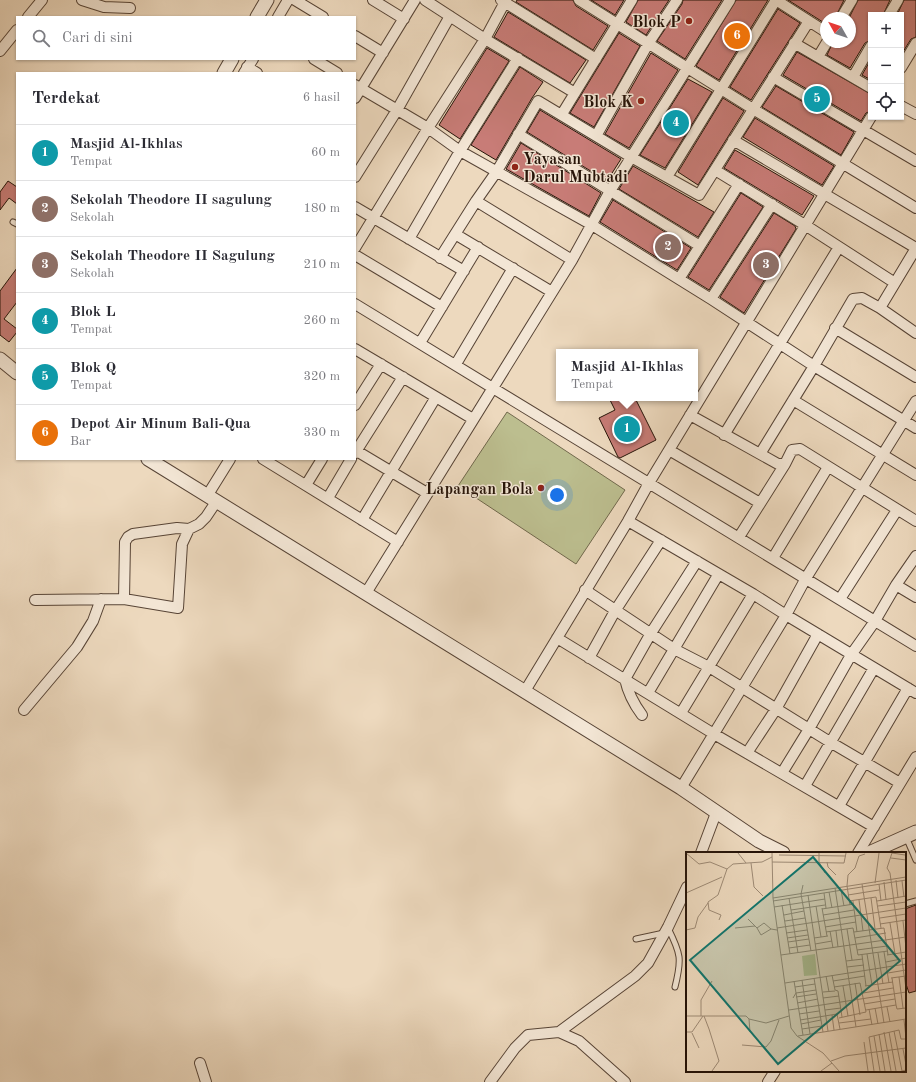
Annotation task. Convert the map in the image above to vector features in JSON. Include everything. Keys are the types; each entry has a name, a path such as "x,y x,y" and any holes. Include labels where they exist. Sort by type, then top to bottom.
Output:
{"street":[{"path":"29,16 42,0"},
{"path":"82,0 104,7 130,8"},
{"path":"258,16 267,0"},
{"path":"279,16 288,0"},
{"path":"295,0 321,16"},
{"path":"415,0 383,53 358,86 428,128 460,151 592,225 711,299 814,366 916,428"},
{"path":"425,0 485,39 575,93"},
{"path":"579,0 686,68 916,208"},
{"path":"562,114 632,0"},
{"path":"596,136 648,44 677,0"},
{"path":"366,593 492,386 572,260 610,191 730,0"},
{"path":"667,177 776,0 820,28"},
{"path":"845,12 852,0"},
{"path":"891,12 898,0"},
{"path":"356,246 428,128 485,39 504,1 596,59"},
{"path":"379,2 404,19"},
{"path":"356,175 397,110 450,16"},
{"path":"440,258 497,171 538,101 562,114 631,157 699,195 808,21"},
{"path":"0,51 16,34"},
{"path":"356,37 383,53"},
{"path":"794,43 868,86"},
{"path":"904,63 916,43"},
{"path":"818,57 823,48"},
{"path":"853,77 870,48"},
{"path":"409,239 460,151 518,58"},
{"path":"225,72 231,60"},
{"path":"316,60 335,72"},
{"path":"773,77 916,161"},
{"path":"904,108 916,114"},
{"path":"698,397 747,322 823,194 869,120"},
{"path":"518,134 700,246"},
{"path":"734,140 916,248 880,308"},
{"path":"715,170 839,246 895,283"},
{"path":"679,279 739,184"},
{"path":"476,201 572,260"},
{"path":"711,299 772,204"},
{"path":"356,208 464,271"},
{"path":"455,234 552,292"},
{"path":"724,435 839,246"},
{"path":"420,343 478,247"},
{"path":"356,256 442,307"},
{"path":"456,364 513,268"},
{"path":"760,454 814,366 852,299 862,298 915,330"},
{"path":"356,305 456,364 916,646"},
{"path":"835,328 916,377"},
{"path":"356,350 436,396 472,419"},
{"path":"0,359 16,372"},
{"path":"356,403 380,364"},
{"path":"356,450 403,377"},
{"path":"362,520 436,396"},
{"path":"793,400 916,475"},
{"path":"525,691 690,415 696,401"},
{"path":"681,788 786,615 806,578 916,401"},
{"path":"690,415 778,464 784,464"},
{"path":"739,538 792,450 800,449 896,510 916,521"},
{"path":"669,450 760,503"},
{"path":"356,454 391,471 427,492"},
{"path":"150,460 681,788 759,841 781,852"},
{"path":"124,599 126,542 128,537 133,534 177,528 189,529 206,518 212,499 230,460"},
{"path":"306,485 321,460"},
{"path":"328,498 350,460"},
{"path":"275,462 306,485 398,542"},
{"path":"773,558 828,467"},
{"path":"840,599 896,510"},
{"path":"628,520 912,691 839,806"},
{"path":"35,600 124,599 178,607 182,544 189,529"},
{"path":"589,658 616,611 661,540"},
{"path":"782,773 852,655 916,556"},
{"path":"642,715 628,694 625,679 651,633 697,562"},
{"path":"648,693 718,575"},
{"path":"896,585 916,597"},
{"path":"585,590 674,648 709,667 830,742 900,783"},
{"path":"681,713 753,594"},
{"path":"24,710 78,647 93,621 101,599"},
{"path":"747,753 776,709 818,634"},
{"path":"557,638 714,734 874,827"},
{"path":"805,786 874,668"},
{"path":"859,852 916,758"},
{"path":"701,852 716,813"},
{"path":"871,852 911,835"},
{"path":"559,1032 635,976 648,963 686,889"},
{"path":"490,1082 515,1048 528,1035 559,1032 579,1041 625,1082"},
{"path":"200,1063 206,1082"},
{"path":"768,1082 774,1072"}],"lane":[{"path":"911,835 916,860"},
{"path":"906,904 916,901"},
{"path":"636,939 666,930 676,944 680,959 680,966 675,987"}],"green space":[{"name":"Lapangan Bola","path":"507,412 625,490 576,564 458,486"}],"building":[{"name":"Blok K","path":"517,0 573,0 576,6 608,26 593,50 516,2"},
{"name":"Blok P","path":"591,0 624,0 615,15"},
{"name":"Blok P","path":"638,0 669,0 646,35 626,22"},
{"name":"Blok P","path":"683,0 722,0 685,59 657,41 682,4"},
{"path":"736,0 768,0 719,80 696,66"},
{"path":"788,0 844,0 838,12 820,12 820,20"},
{"path":"858,0 890,0 884,12 868,12 868,42 865,43 850,68 827,55 830,48 856,48 856,12 852,12"},
{"path":"904,0 916,0 916,37 911,39 904,50 904,12 898,12"},
{"path":"778,9 800,23 751,100 730,87"},
{"name":"Blok K","path":"508,12 586,60 570,83 494,37"},
{"name":"Blok K","path":"619,33 640,46 594,127 570,113"},
{"path":"487,48 509,61 460,139 439,125"},
{"path":"797,52 868,92 868,112 861,121 783,75"},
{"name":"Blok K","path":"651,53 678,70 629,148 605,134"},
{"path":"868,64 868,78 862,75"},
{"name":"Blok K","path":"520,67 543,82 496,160 471,145"},
{"path":"688,79 712,92 665,168 640,155"},
{"path":"776,86 854,132 841,155 762,107"},
{"path":"723,98 744,111 698,185 678,172"},
{"name":"Blok K","path":"540,110 621,159 607,181 527,132"},
{"path":"755,118 834,166 822,185 743,137"},
{"path":"521,143 601,193 589,216 506,169"},
{"path":"735,150 814,196 802,215 724,168"},
{"path":"633,166 714,212 698,237 619,189"},
{"path":"8,181 16,186 16,203 9,198 0,210 0,192"},
{"path":"741,193 763,207 709,290 688,277"},
{"path":"613,200 691,248 677,270 600,222"},
{"path":"774,213 795,226 796,229 744,313 720,297"},
{"path":"16,269 16,303 4,319 16,328 16,333 9,342 0,335 0,291"},
{"path":"610,401 623,401 625,405 636,401 656,440 620,458 618,457 599,418 615,410"},
{"path":"916,905 916,991 909,993 906,984 906,909"}],"place":[{"name":"Blok P","path":"689,21"},
{"name":"Depot Air Minum Bali-Qua","path":"737,36"},
{"name":"Blok Q","path":"817,99"},
{"name":"Blok K","path":"641,101"},
{"name":"Blok L","path":"676,123"},
{"name":"Yayasan Darul Mubtadi","path":"515,167"},
{"name":"Sekolah Theodore II sagulung","path":"668,247"},
{"name":"Sekolah Theodore II Sagulung","path":"766,265"},
{"name":"Masjid Al-Ikhlas","path":"627,429"},
{"name":"Lapangan Bola","path":"541,488"}]}
